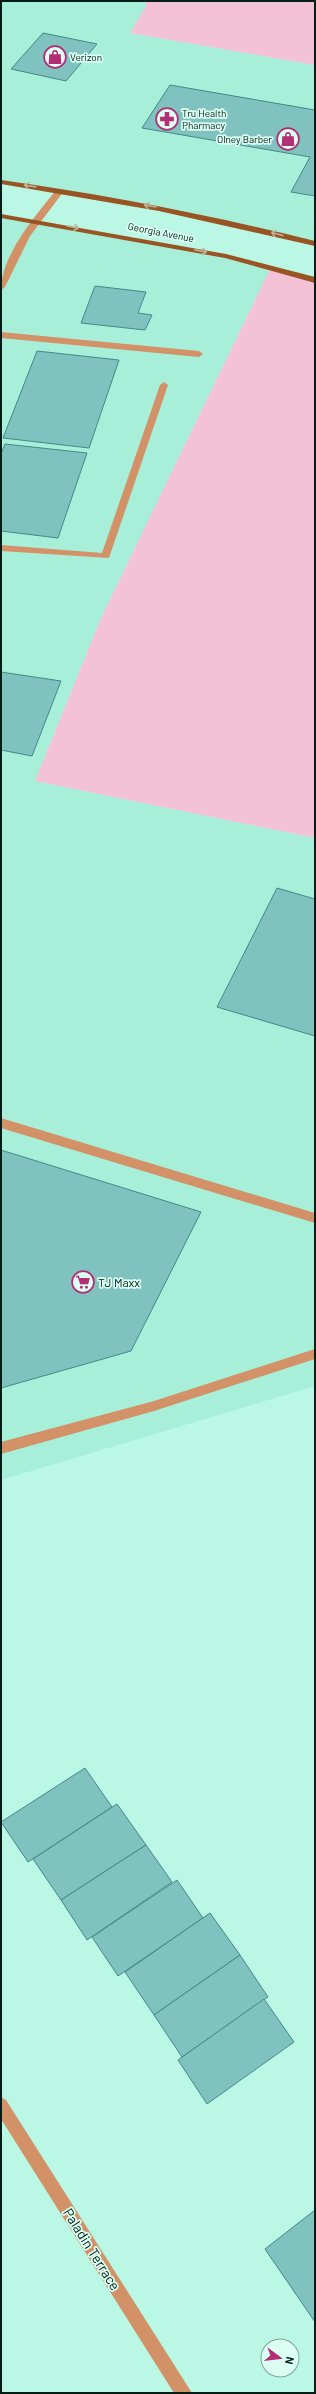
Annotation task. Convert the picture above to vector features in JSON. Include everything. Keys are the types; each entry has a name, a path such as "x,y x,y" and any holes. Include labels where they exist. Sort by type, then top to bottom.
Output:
{"main road":[{"name":"Georgia Avenue","path":"1,182 153,206 246,226 315,244"},
{"name":"Georgia Avenue","path":"1,216 35,220 226,256 315,280"}],"street":[{"path":"1,286 18,247 35,220 60,191"},
{"path":"1,335 199,354"},
{"path":"1,548 106,556 164,385"},
{"path":"1,1123 315,1218"},
{"path":"1,1448 154,1406 315,1354"},
{"name":"Paladin Terrace","path":"1,2105 184,2393"}],"shaded area":[{"path":"1,1 146,1 146,6 130,33 315,65 315,244 246,225 1,182"},
{"path":"146,1 315,1 315,65 130,33 146,6"},
{"path":"1,216 130,238 271,267 101,618 35,781 315,838 315,1386 1,1480"},
{"path":"271,267 315,280 315,838 35,781 101,618"}],"building":[{"name":"Verizon","path":"43,33 97,44 66,81 11,69"},
{"path":"170,85 315,110 315,196 291,192 310,157 142,128"},
{"path":"95,286 146,292 138,313 152,315 145,330 81,323"},
{"path":"37,351 119,360 89,448 3,438"},
{"path":"5,444 87,453 58,538 1,531 1,454"},
{"path":"1,672 61,681 32,756 1,750"},
{"path":"277,888 315,899 315,1036 217,1007"},
{"name":"TJ Maxx","path":"1,1150 201,1212 131,1351 1,1388"},
{"path":"85,1768 112,1807 28,1862 1,1822"},
{"path":"117,1804 146,1845 61,1900 33,1859"},
{"path":"146,1845 172,1882 87,1940 61,1900"},
{"path":"177,1880 203,1918 118,1976 92,1937"},
{"path":"210,1913 240,1955 154,2015 125,1972"},
{"path":"240,1955 268,1997 182,2057 154,2015"},
{"path":"264,1999 294,2042 207,2104 178,2060"},
{"path":"315,2210 315,2322 265,2249"}],"place":[{"name":"Verizon","path":"55,57"},
{"name":"Tru Health Pharmacy","path":"167,119"},
{"name":"Olney Barber","path":"288,139"},
{"name":"TJ Maxx","path":"83,1282"}]}
